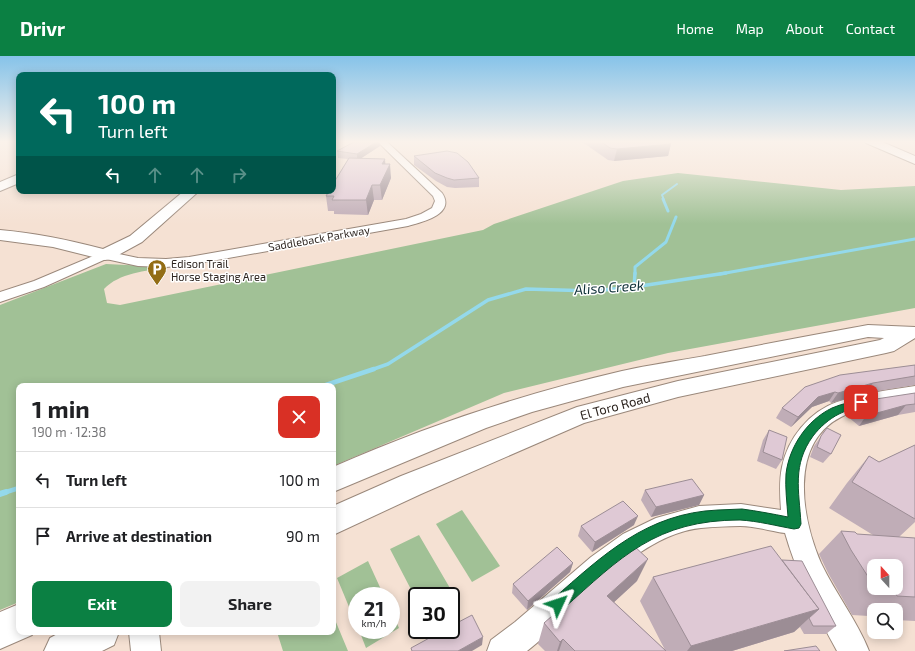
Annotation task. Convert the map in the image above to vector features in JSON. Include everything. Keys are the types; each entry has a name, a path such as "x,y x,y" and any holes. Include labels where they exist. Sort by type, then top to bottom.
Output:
{"main road":[{"path":"0,187 16,179"},
{"path":"0,235 40,238 73,245 106,256 136,239 188,194"},
{"name":"El Toro Road","path":"336,479 368,464 477,421 525,405 601,384 868,331 913,332"},
{"name":"El Toro Road","path":"336,520 411,485 577,416 678,389 886,346 913,332"},
{"path":"0,631 16,623"},
{"path":"63,651 95,635"}],"street":[{"name":"Saddleback Parkway","path":"106,256 138,262 166,263 189,261 408,222 434,213 440,205 441,200 438,195 411,169"},
{"path":"0,298 106,256"},
{"path":"854,651 820,591 805,556 794,524 792,475 794,460 800,446 816,425 835,411 854,405 915,393"},
{"path":"502,651 526,633 600,566 632,543 665,526 699,517 741,515 794,524"},
{"path":"144,635 146,651"}],"green space":[{"path":"678,173 841,190 915,186 915,308 668,353 504,393 336,465 336,383 16,383 16,603 0,610 0,305 106,264 167,267 125,276 117,279 104,289 107,303 120,305 483,230 494,224 623,181"},
{"path":"462,510 500,566 472,582 436,524"},
{"path":"419,535 449,587 410,587 390,549"},
{"path":"368,561 380,587 348,587 348,604 337,578"},
{"path":"336,622 348,651 283,651 278,635 336,635"},
{"path":"362,639 381,639 366,648"}],"building":[{"path":"342,169 388,169 380,185 372,185 366,200 332,200 334,196 326,196 327,194 336,194 336,179"},
{"path":"430,169 473,169 479,178 454,180 435,173"},
{"path":"915,365 915,376 873,383 818,397 798,417 782,408 805,387 840,375"},
{"path":"915,393 915,404 866,416 854,406 876,399"},
{"path":"827,428 841,435 831,454 817,447 821,436"},
{"path":"769,430 787,437 782,460 763,452"},
{"path":"915,445 915,519 852,482 869,456 879,462"},
{"path":"692,479 704,495 656,507 645,490"},
{"path":"623,501 638,516 595,542 581,526"},
{"path":"841,531 855,532 857,534 915,538 915,597 896,595 903,595 903,559 867,559 867,575"},
{"path":"633,545 648,559 607,596 666,651 575,651 563,639 560,642 544,623"},
{"path":"771,546 819,609 691,646 653,577"},
{"path":"557,547 573,563 528,601 513,584"},
{"path":"782,560 802,561 836,626 813,626 809,618 819,609"},
{"path":"472,615 483,637 458,651 412,651 411,648 428,639 460,639 460,621"},
{"path":"816,646 820,651 784,651"}],"waterway":[{"path":"664,200 662,195 677,184"},
{"path":"663,199 668,211"},
{"path":"635,273 635,267 666,242 676,217"},
{"name":"Aliso Creek","path":"723,273 915,239"},
{"path":"634,287 635,273"},
{"name":"Aliso Creek","path":"634,287 723,273"},
{"name":"Aliso Creek","path":"371,370 388,364 488,300 526,289 593,291 634,287"},
{"name":"Aliso Creek","path":"332,383 371,370"},
{"name":"Aliso Creek","path":"3,493 16,489"}],"place":[{"name":"Edison Trail Horse Staging Area","path":"157,286"}],"route":[{"path":"558,604 600,566 632,543 665,526 699,517 741,515 794,524 792,475 794,460 800,446 816,425 835,411 861,402"}]}
